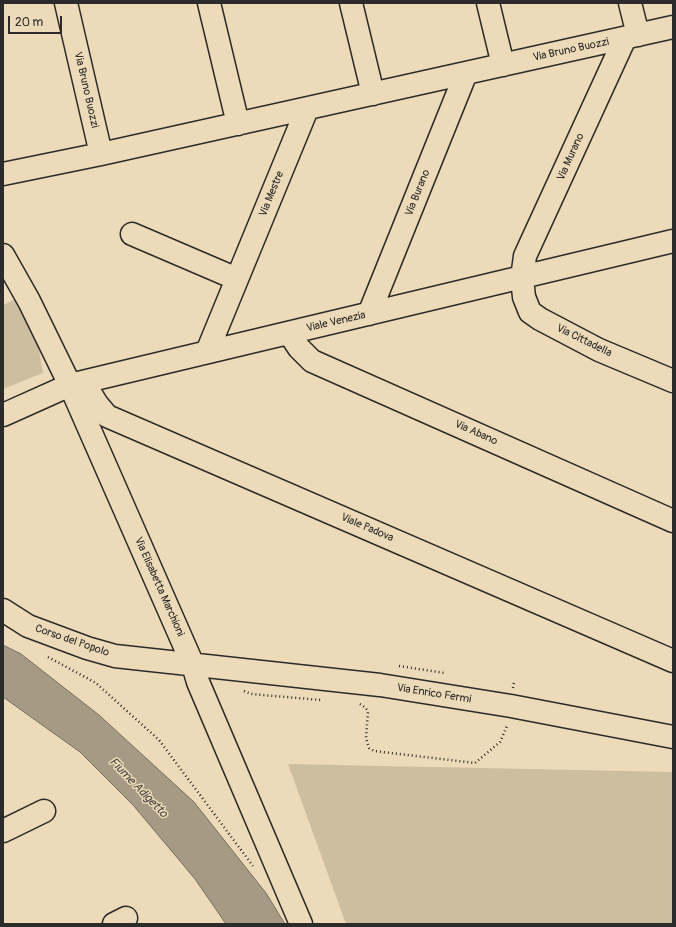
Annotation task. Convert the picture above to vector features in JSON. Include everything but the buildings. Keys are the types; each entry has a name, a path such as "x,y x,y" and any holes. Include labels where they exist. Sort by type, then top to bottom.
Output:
{"street":[{"name":"Via Bruno Buozzi","path":"66,3 101,154"},
{"path":"209,3 238,124"},
{"path":"351,3 373,94"},
{"path":"488,3 503,65"},
{"path":"630,3 631,36"},
{"name":"Via Bruno Buozzi","path":"3,174 238,124 673,27"},
{"name":"Via Murano","path":"522,278 525,256 631,36"},
{"name":"Via Burano","path":"369,314 466,73"},
{"name":"Via Mestre","path":"207,352 306,109"},
{"path":"132,234 237,279"},
{"name":"Viale Venezia","path":"3,415 70,385 673,241"},
{"name":"Via Elisabetta Marchioni","path":"3,256 30,301 70,385 193,665 198,682 301,924"},
{"name":"Via Cittadella","path":"522,278 524,297 530,312 599,350 673,381"},
{"name":"Via Abano","path":"289,333 299,348 312,360 673,521"},
{"name":"Viale Padova","path":"70,385 89,390 97,404 107,416 673,661"},
{"path":"94,440 96,426 100,420 107,416"},
{"name":"Corso del Popolo","path":"3,610 28,626 94,650 115,656 193,665"},
{"name":"Via Enrico Fermi","path":"193,665 380,685 511,706 667,739"},
{"path":"3,831 44,810"}],"path":[{"path":"44,654 96,683 159,740 254,868"},
{"path":"359,704 366,708 368,712 366,738 369,748 374,751 475,763 503,738 511,706 514,682"},
{"path":"242,690 251,694 328,701"}],"shaded area":[{"path":"18,298 38,345 43,373 3,389 3,305"},
{"path":"288,764 673,772 673,924 346,924"}],"water":[{"name":"Fiume Adigetto","path":"3,645 21,654 99,715 194,802 266,893 285,924 226,924 195,879 133,805 80,752 3,697"}]}
